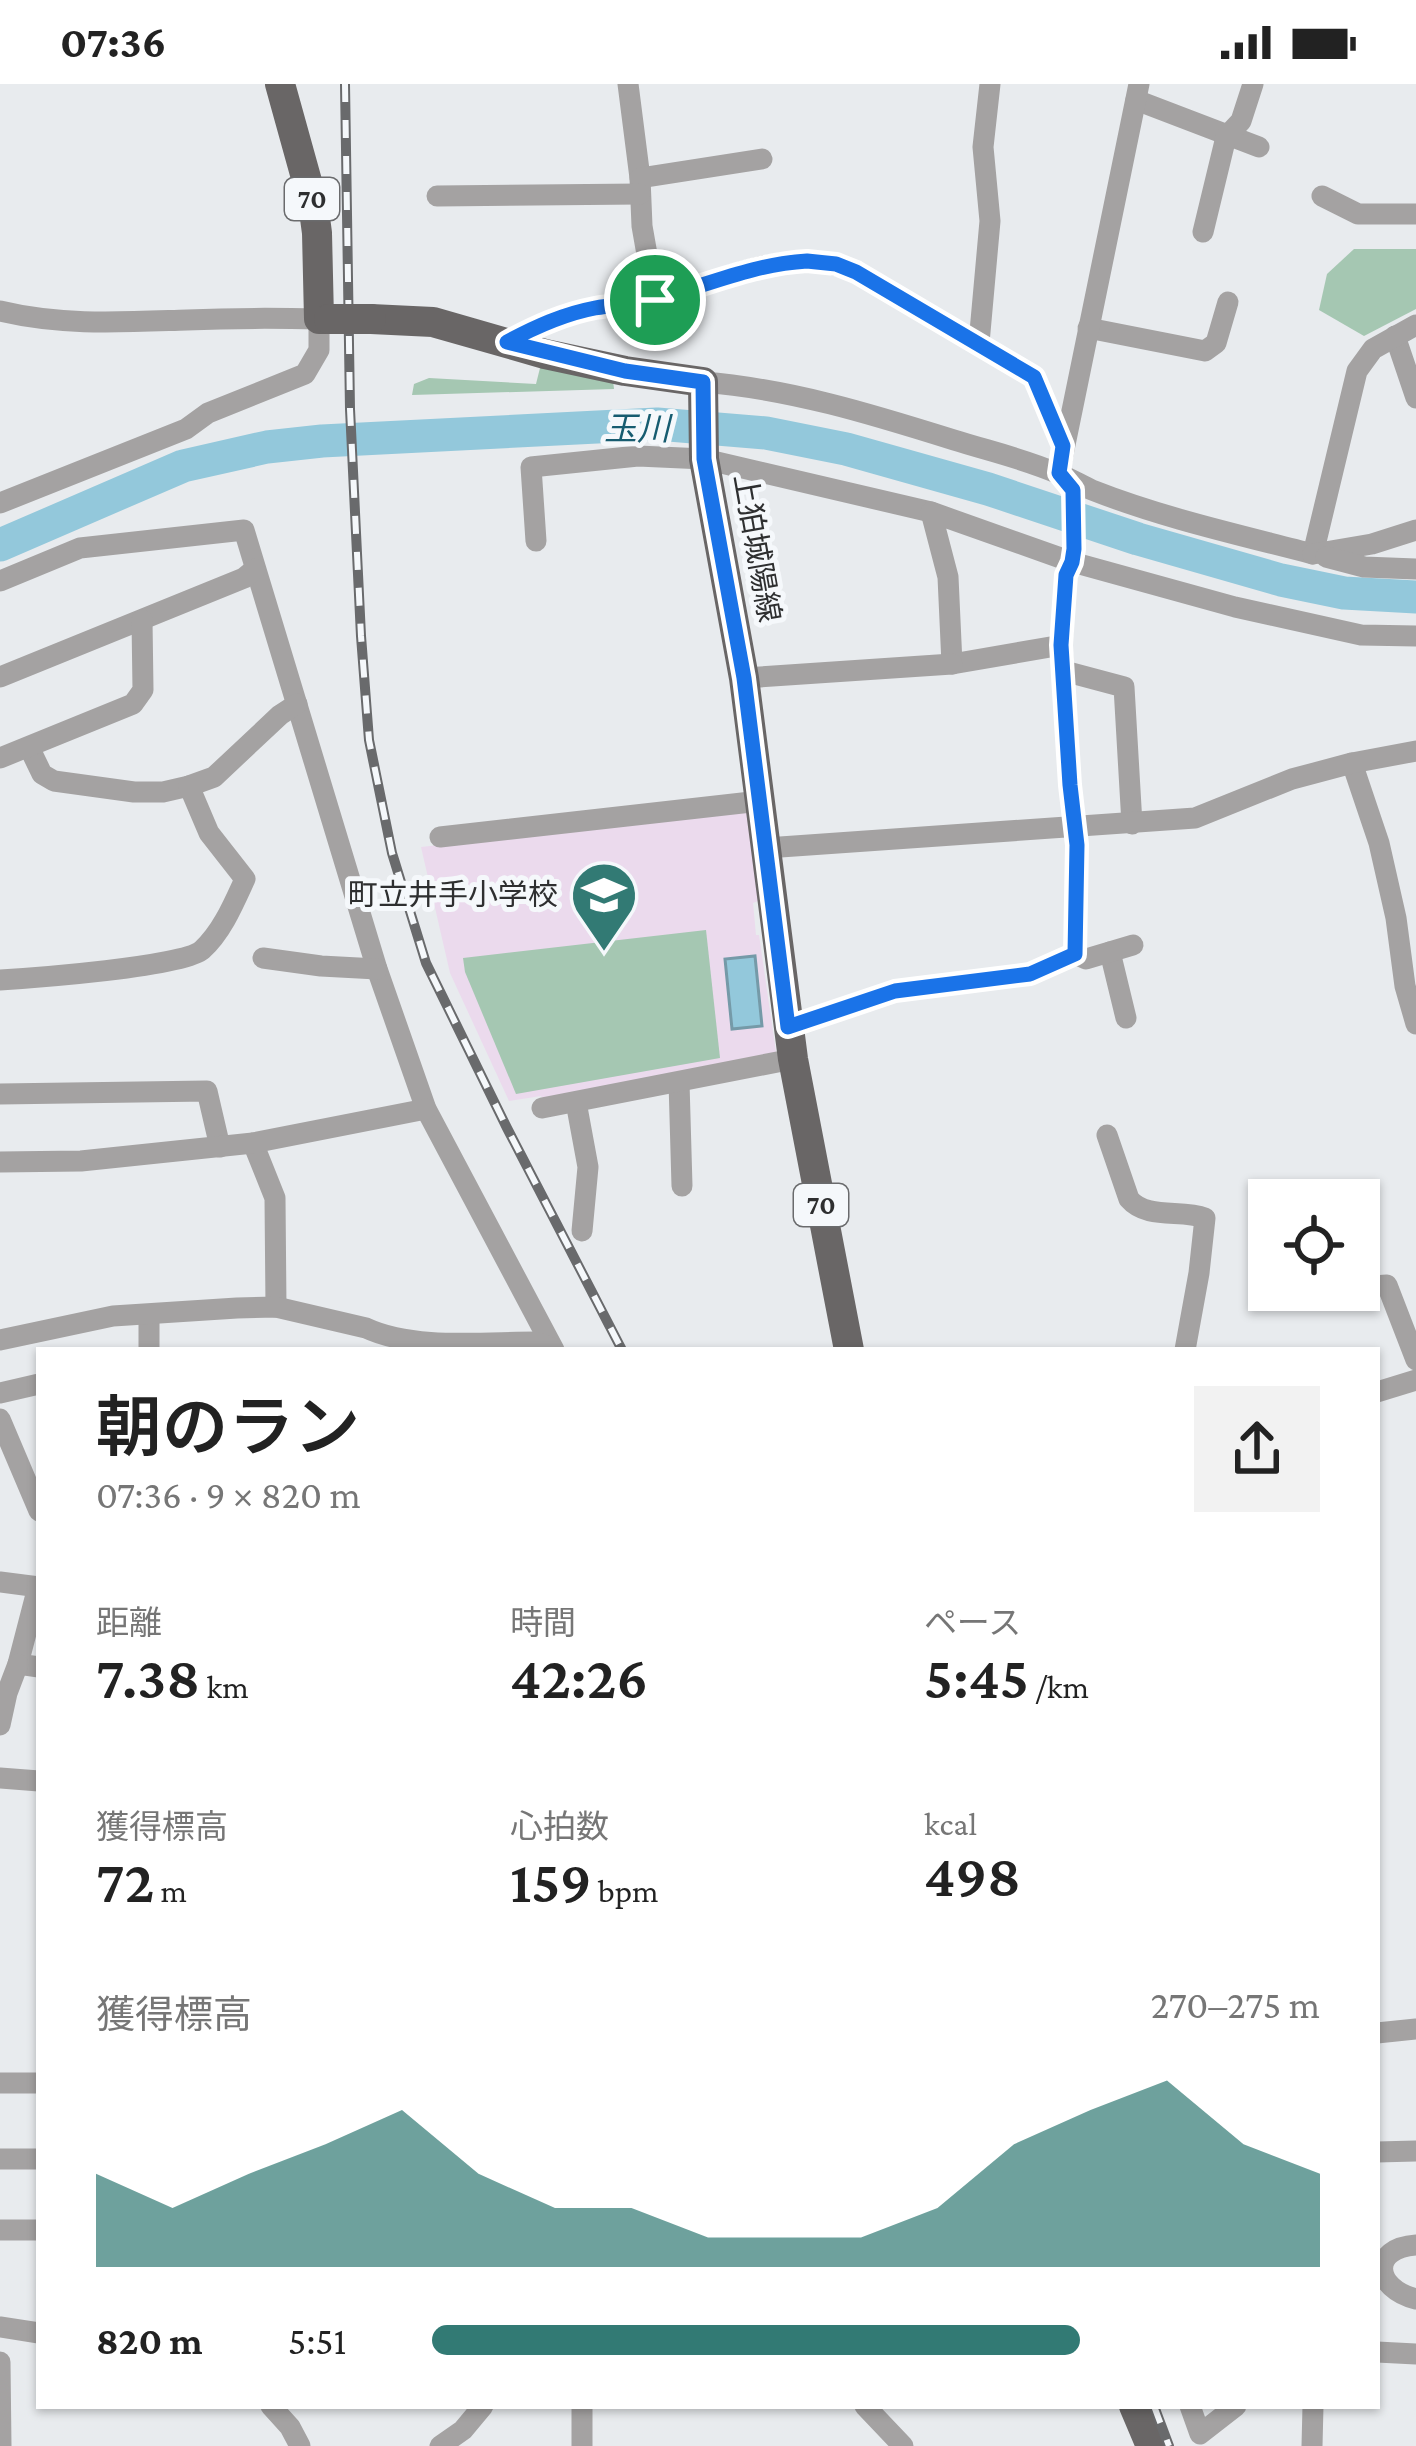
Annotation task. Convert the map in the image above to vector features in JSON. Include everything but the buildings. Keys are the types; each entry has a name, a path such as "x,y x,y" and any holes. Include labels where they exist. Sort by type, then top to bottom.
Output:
{"main road":[{"name":"70","path":"280,84 313,203 324,319"},
{"path":"324,319 433,322 703,389"},
{"name":"上狛城陽線","path":"703,389 704,455 744,678 788,1027 848,1347"},
{"path":"1135,2409 1151,2446"}],"street":[{"path":"628,84 655,300"},
{"path":"979,343 990,221 983,147 990,84"},
{"path":"1202,232 1226,137 1241,121 1252,84"},
{"path":"1063,446 1138,92 1226,137 1259,147"},
{"path":"437,196 640,186 762,159"},
{"path":"1322,196 1358,214 1416,214"},
{"path":"507,342 542,323 592,308 655,300 750,268 779,262 836,264 1034,377 1063,446 1073,555 1066,575 1061,645 1077,845 1075,954"},
{"path":"1088,328 1204,351 1216,343 1228,302"},
{"path":"0,311 86,323 324,319 319,350 305,374 208,413 186,429 0,503"},
{"path":"1313,554 1357,371 1372,350 1406,331 1416,398"},
{"path":"703,389 743,386 820,400 1181,518 1364,567 1416,568"},
{"path":"536,541 531,467 704,455 931,512 1235,607 1361,635 1416,636"},
{"path":"931,512 948,577 952,664"},
{"path":"0,581 80,548 244,530 377,969 426,1109 552,1347"},
{"path":"1313,554 1372,544 1416,530"},
{"path":"0,677 244,578 256,569"},
{"path":"0,758 140,699 142,620"},
{"path":"744,678 952,664 1061,645"},
{"path":"1064,671 1124,687 1132,824"},
{"path":"29,747 42,774 54,781 163,792 214,777 297,704"},
{"path":"766,848 1195,818 1292,779 1416,751"},
{"path":"1352,763 1406,915 1405,986 1416,1024"},
{"path":"0,980 162,963 200,953 229,914 245,879 209,833 189,786"},
{"path":"440,837 760,801"},
{"path":"788,1027 895,991 1030,974 1075,954 1086,959 1133,945"},
{"path":"1110,952 1126,1018"},
{"path":"263,958 377,969"},
{"path":"542,1108 793,1059"},
{"path":"679,1082 682,1186"},
{"path":"0,1094 207,1091 220,1147"},
{"path":"576,1102 588,1167 582,1231"},
{"path":"0,1162 81,1161 253,1144 426,1109"},
{"path":"1107,1135 1135,1207 1205,1218 1186,1347"},
{"path":"253,1144 274,1198 276,1307"},
{"path":"1380,1286 1387,1285 1416,1360"},
{"path":"0,1340 113,1316 276,1307 366,1328 379,1342 535,1342 548,1347"},
{"path":"149,1315 149,1347"},
{"path":"1380,1391 1416,1380"},
{"path":"0,1394 36,1385"},
{"path":"0,1419 30,1469"},
{"path":"0,1582 36,1587"},
{"path":"0,1725 7,1693 28,1665 36,1608"},
{"path":"0,1778 36,1781"},
{"path":"1380,2032 1416,2029"},
{"path":"0,2083 36,2083"},
{"path":"1380,2152 1416,2151"},
{"path":"0,2159 36,2159"},
{"path":"0,2230 36,2230"},
{"path":"1416,2245 1390,2252 1383,2268 1384,2279 1395,2292 1416,2300"},
{"path":"0,2327 36,2333"},
{"path":"1380,2352 1416,2354"},
{"path":"0,2362 1,2446"},
{"path":"275,2409 301,2446"},
{"path":"440,2446 463,2430 480,2409"},
{"path":"582,2409 582,2446"},
{"path":"869,2409 903,2446"},
{"path":"1191,2409 1200,2434 1232,2409"},
{"path":"1312,2446 1313,2409"}],"shaded area":[{"name":"町立井手小学校","path":"747,810 758,901 753,903 756,935 776,1052 543,1099 509,1101 450,973 421,847"}],"green space":[{"path":"1354,249 1416,249 1416,309 1364,336 1319,310 1327,274"},
{"path":"541,364 613,380 614,389 412,395 414,384 429,378 536,384"},
{"path":"706,930 720,1058 516,1094 463,958"}],"water":[{"path":"755,956 762,1026 732,1029 725,959"}],"waterway":[{"name":"玉川","path":"0,545 183,466 267,447 657,424 766,433 846,449 1281,580 1344,593 1416,597"}],"railway":[{"path":"345,84 350,409 361,636 369,740 392,853 426,963 620,1347"},
{"path":"1155,2409 1169,2446"}],"place":[{"name":"町立井手小学校","path":"604,954"}],"route":[{"path":"779,262 836,264 1034,377 1063,446 1059,473 1073,490 1074,549 1066,575 1061,645 1077,845 1075,954 1030,974 895,991 788,1027 744,678 704,459 703,382 625,371 507,342 542,323 592,308 655,300 779,262"}]}
